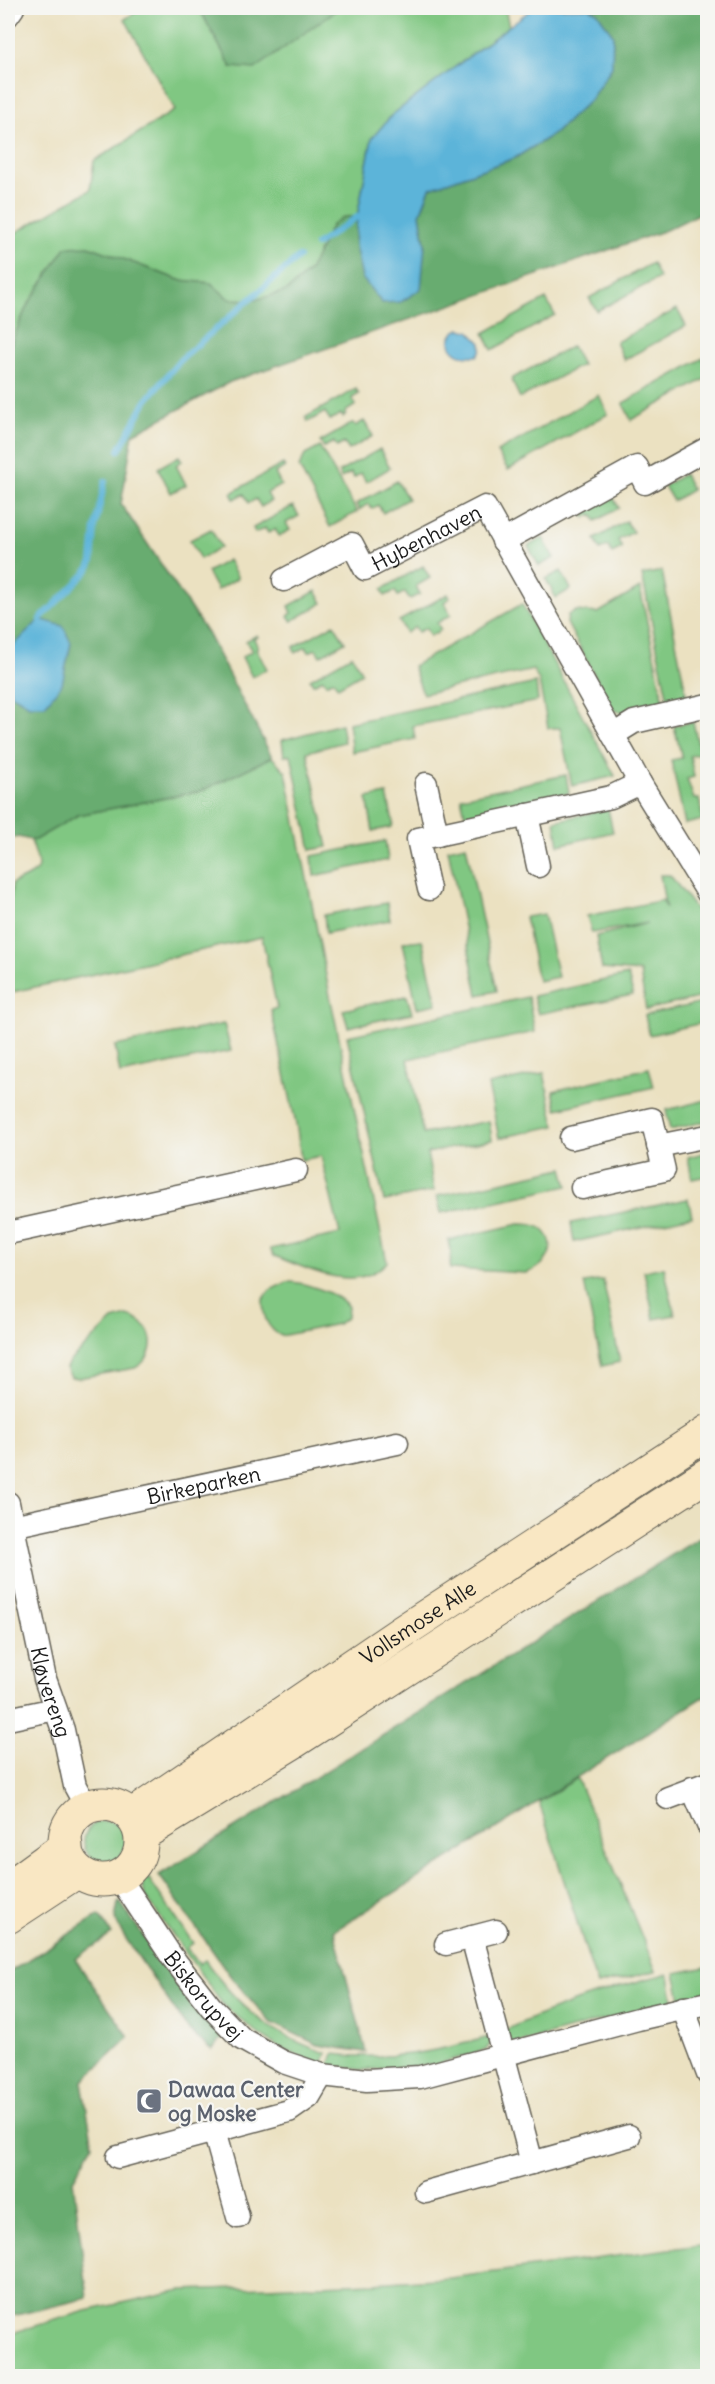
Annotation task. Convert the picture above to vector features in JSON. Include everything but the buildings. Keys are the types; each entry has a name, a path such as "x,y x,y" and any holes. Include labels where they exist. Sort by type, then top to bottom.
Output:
{"street":[{"path":"8,15 13,8"},
{"name":"Hybenhaven","path":"503,541 637,467 645,483 708,448"},
{"name":"Hybenhaven","path":"284,580 352,544 365,569 485,507 640,783 708,893"},
{"path":"613,735 634,722 708,705"},
{"path":"426,783 437,835"},
{"path":"429,889 418,839 611,797 640,783"},
{"path":"527,816 538,866"},
{"path":"571,1138 652,1119 664,1170 582,1188"},
{"path":"658,1146 708,1136"},
{"path":"8,1233 296,1170"},
{"name":"Vollsmose Alle","path":"136,1825 411,1625 708,1432"},
{"name":"Birkeparken","path":"12,1526 397,1443"},
{"name":"Vollsmose Alle","path":"136,1825 295,1741 708,1474"},
{"name":"Kløvereng","path":"8,1503 45,1680 63,1730 75,1786 87,1808"},
{"path":"8,1719 55,1709"},
{"path":"668,1798 700,1786 708,1826"},
{"path":"98,1804 110,1804 120,1808 136,1825 138,1856 133,1866 119,1877 99,1880 72,1858 69,1826 75,1817 87,1808 98,1804"},
{"path":"8,1888 72,1858"},
{"path":"8,1917 72,1858"},
{"name":"Biskorupvej","path":"119,1877 172,1957 211,2007 242,2039 283,2062 322,2075 367,2080 420,2077 708,2003"},
{"path":"446,1944 496,1931"},
{"path":"472,1937 532,2163"},
{"path":"683,2008 708,2074"},
{"path":"118,2157 289,2112 309,2097 322,2075"},
{"path":"214,2131 238,2217"},
{"path":"426,2192 629,2136"}],"green space":[{"path":"142,8 199,8 231,67 339,8 505,8 509,26 392,115 372,138 357,217 344,217 332,225 309,271 287,291 255,300 229,299 210,283 179,280 89,246 27,306 8,351 8,270 12,267 8,237 90,190 94,161 175,110 125,19"},
{"path":"199,8 339,8 255,69 231,67"},
{"path":"588,8 707,8 707,210 666,230 230,382 133,434 121,504 207,633 272,757 201,791 78,815 35,840 17,837 8,840 8,503 10,499 8,490 8,351 27,306 66,247 89,246 179,280 211,283 229,299 255,300 287,291 309,271 332,225 344,217 357,217 355,245 425,244 420,214 430,188 515,158 554,134 590,100 612,67 613,35 597,12"},
{"path":"652,263 659,278 597,311 589,298"},
{"path":"546,299 555,315 492,350 484,333"},
{"path":"677,309 686,326 624,360 616,342"},
{"path":"572,346 582,365 520,398 511,379"},
{"path":"703,358 707,365 707,378 631,420 623,403"},
{"path":"356,389 359,394 352,398 356,405 345,412 343,417 341,414 330,420 325,412 308,422 306,417"},
{"path":"599,395 608,414 508,470 497,452"},
{"path":"364,421 373,436 349,450 344,443 337,447 334,442 324,447 320,442 353,423 355,426"},
{"path":"320,447 357,512 330,527 299,467 305,455"},
{"path":"380,449 390,468 366,482 361,473 354,478 351,473 341,478 339,472"},
{"path":"179,456 182,461 176,465 186,485 171,493 158,468"},
{"path":"283,464 285,467 275,473 281,485 267,493 271,501 261,507 256,499 249,503 244,494 234,499 231,493"},
{"path":"684,474 692,490 673,501 664,486"},
{"path":"397,481 408,499 383,513 378,505 372,509 368,504 359,510 356,504"},
{"path":"612,495 619,508 596,521 592,514 585,518 582,512"},
{"path":"293,506 299,516 286,523 290,530 279,536 275,529 268,533 265,528 255,533 253,528"},
{"path":"626,521 633,532 618,540 622,548 612,553 608,546 600,550 595,539"},
{"path":"211,529 221,547 200,559 190,540"},
{"path":"543,538 554,558 539,566 528,546"},
{"path":"228,560 238,578 217,590 207,572"},
{"path":"423,566 430,578 416,586 420,594 410,599 405,592 398,596 395,591 385,596 382,589"},
{"path":"561,571 571,589 556,598 546,579"},
{"path":"662,571 687,698 668,701 642,575"},
{"path":"640,588 664,703 624,713 613,710 567,623 568,615 576,611 598,613"},
{"path":"316,591 323,603 292,621 288,616 292,613 289,606"},
{"path":"448,594 450,598 444,602 451,615 437,623 441,630 430,636 426,628 418,632 415,627 406,633 399,621"},
{"path":"522,604 615,776 572,786 560,728 548,728 539,681 533,670 423,694 413,666"},
{"path":"334,624 345,642 320,656 316,649 309,652 306,647 295,653 293,647"},
{"path":"257,635 258,637 254,639 258,647 256,649 267,669 252,677 242,657 252,651 246,641"},
{"path":"352,655 362,673 338,687 333,680 326,684 323,679 313,684 310,679"},
{"path":"536,683 538,701 413,726 415,739 352,752 348,723"},
{"path":"693,722 700,753 690,756 694,777 687,779 694,799 699,799 703,820 685,824 671,760 682,758 674,726"},
{"path":"341,724 344,742 307,752 328,847 311,850 291,755 284,756 282,740"},
{"path":"272,757 286,772 330,996 387,1262 375,1272 361,1277 347,1278 317,1272 274,1256 270,1249 340,1234 321,1156 301,1160 297,1129 271,1010 277,1008 262,937 8,993 8,900 11,897 12,884 37,870 37,860 31,841 78,815 201,791"},
{"path":"566,775 569,793 465,815 461,797"},
{"path":"387,794 392,827 373,831 367,798"},
{"path":"608,809 613,832 559,845 555,821"},
{"path":"385,841 388,860 314,876 312,856"},
{"path":"466,845 497,991 478,995 448,849"},
{"path":"660,875 670,875 707,924 707,996 646,1010 640,972 602,969 596,936 648,923 592,933 587,916 663,900 666,909"},
{"path":"387,903 390,920 326,933 324,915"},
{"path":"544,914 558,977 538,981 525,917"},
{"path":"422,940 437,1004 417,1008 403,942"},
{"path":"628,975 633,995 538,1014 533,996"},
{"path":"407,996 412,1013 348,1027 343,1010"},
{"path":"528,997 535,1032 408,1059 423,1134 489,1121 492,1140 427,1153 434,1191 384,1201 347,1036"},
{"path":"707,1002 707,1022 649,1035 645,1015"},
{"path":"224,1024 231,1051 120,1074 115,1046"},
{"path":"649,1068 654,1087 557,1109 553,1091"},
{"path":"544,1073 555,1126 499,1138 488,1085"},
{"path":"707,1100 707,1121 670,1130 666,1110"},
{"path":"707,1152 707,1176 692,1179 688,1157"},
{"path":"563,1168 568,1186 441,1213 437,1196"},
{"path":"688,1199 692,1216 574,1242 571,1223"},
{"path":"519,1224 537,1226 548,1235 551,1249 540,1266 526,1273 450,1269 451,1254 448,1240"},
{"path":"664,1267 675,1315 654,1319 644,1271"},
{"path":"603,1280 620,1362 602,1366 584,1283"},
{"path":"287,1282 311,1286 337,1297 348,1307 347,1317 338,1324 281,1336 266,1320 263,1299 270,1290"},
{"path":"127,1316 144,1325 151,1339 151,1347 143,1362 135,1368 78,1378 71,1377 66,1368 69,1362 113,1320"},
{"path":"707,1533 707,1695 334,1931 366,2052 318,2045 270,2022 231,1977 159,1875"},
{"path":"577,1778 656,1971 597,1985 539,1802"},
{"path":"105,1821 120,1827 126,1842 120,1857 105,1863 90,1857 84,1842 90,1827"},
{"path":"147,1876 193,1943 187,1948 199,1964 205,1960 243,2006 272,2028 306,2046 326,2053 322,2065 280,2048 261,2036 223,2005 145,1896 141,1880"},
{"path":"120,1902 195,2011 223,2038 212,2050 189,2031 122,1933 115,1919"},
{"path":"99,1915 112,1934 75,1959 129,2037 82,2082 93,2145 73,2180 88,2298 8,2317 8,1973"},
{"path":"707,1967 707,1994 681,1999 675,1973"},
{"path":"669,1975 673,2001 516,2044 506,2038 505,2030 544,2013 584,1998"},
{"path":"489,2037 491,2043 486,2050 434,2065 362,2070 329,2065 333,2054 393,2056 412,2054"},
{"path":"707,2244 707,2376 8,2376 8,2334 86,2311 181,2290 450,2278"}],"water":[{"path":"533,8 588,8 597,12 613,35 612,67 590,100 554,134 515,158 430,188 420,214 425,244 421,289 401,302 382,303 362,278 355,245 357,217 372,138 392,115"},
{"path":"460,329 469,331 481,343 481,350 477,356 461,355 451,347 450,340 453,333"},
{"path":"40,619 63,626 71,643 62,684 45,705 29,705 11,694 8,681 8,651"}],"waterway":[{"path":"316,245 357,217"},
{"path":"119,450 146,401 181,359 299,257"},
{"path":"40,619 86,573 92,562 95,528 105,481"}],"place":[{"name":"Dawaa Center og Moske","path":"149,2101"}]}
